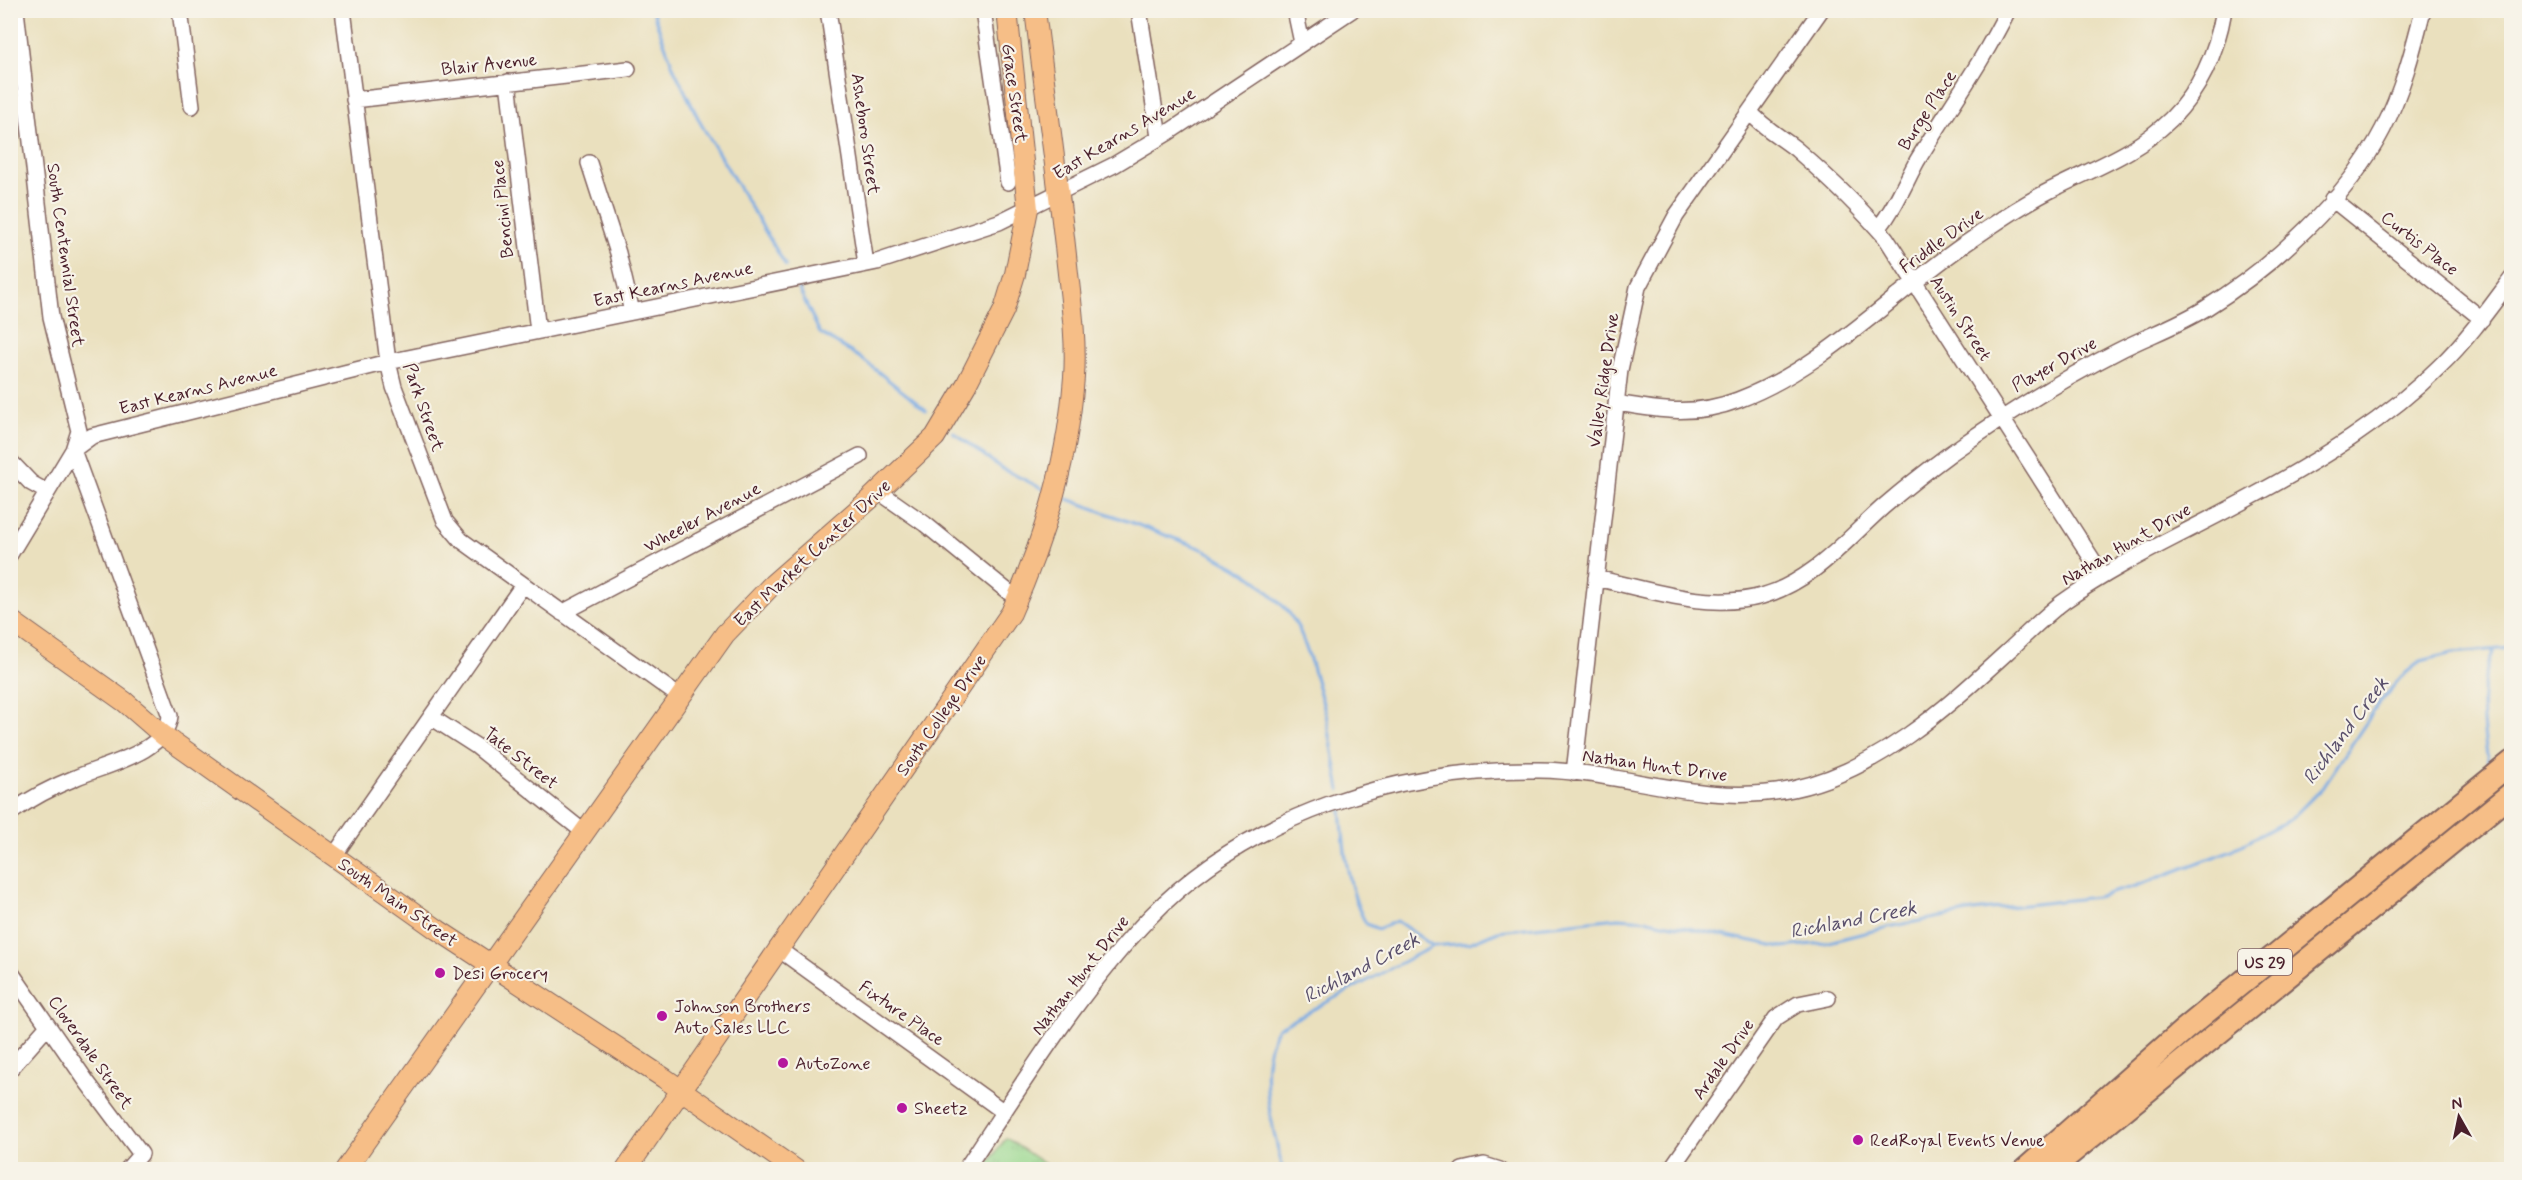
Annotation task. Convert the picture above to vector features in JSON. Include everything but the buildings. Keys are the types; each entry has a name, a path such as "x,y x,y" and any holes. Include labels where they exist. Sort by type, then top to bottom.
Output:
{"highway":[{"name":"US 29","path":"2025,1170 2184,1030 2511,762"},
{"name":"US 29","path":"2050,1170 2511,793"}],"main road":[{"name":"East Market Center Drive","path":"345,1170 725,634 765,592 878,491 934,437 966,385 1004,310 1015,274 1028,209 1007,10"},
{"name":"South College Drive","path":"626,1170 777,948 998,633 1017,599 1043,537 1063,463 1074,376 1073,320 1060,194 1035,10"},
{"name":"South Main Street","path":"10,620 125,702 163,735 333,857 491,966 680,1089 796,1170"}],"street":[{"name":"South Centennial Street","path":"16,10 51,316 79,431 73,450 170,716 163,735"},
{"path":"180,10 192,106"},
{"name":"Park Street","path":"344,10 388,362 394,387 450,529 461,540 680,697"},
{"name":"Asheboro Street","path":"828,10 866,264"},
{"name":"Grace Street","path":"983,10 1008,182"},
{"path":"1138,10 1159,137"},
{"path":"1295,10 1302,43"},
{"name":"East Kearns Avenue","path":"10,554 73,450 92,436 388,362 866,264 999,222 1060,194 1159,137 1352,10"},
{"name":"Valley Ridge Drive","path":"1574,773 1625,341 1638,287 1676,216 1821,10"},
{"name":"Burge Place","path":"1878,229 1895,209 1900,192 1918,160 1973,75 2008,10"},
{"name":"Friddle Drive","path":"1618,403 1664,412 1689,411 1736,401 1801,368 1961,247 2057,186 2109,164 2151,137 2188,100 2201,80 2220,36 2224,10"},
{"name":"Player Drive","path":"1596,579 1706,601 1750,598 1782,589 1816,568 1920,477 2020,404 2129,345 2171,328 2227,294 2273,261 2352,176 2383,129 2415,42 2423,10"},
{"name":"Blair Avenue","path":"354,100 628,69"},
{"name":"Bencini Place","path":"508,82 538,331"},
{"name":"Austin Street","path":"1750,112 1759,123 1789,143 1846,192 1878,229 2003,418 2103,576"},
{"path":"589,163 618,253 632,312"},
{"name":"Curtis Place","path":"2332,199 2482,319"},
{"name":"Nathan Hunt Drive","path":"965,1170 1101,973 1147,921 1188,883 1252,840 1293,817 1397,785 1492,771 1574,773 1689,792 1736,796 1777,792 1826,779 1857,766 1924,723 2060,604 2103,576 2251,497 2347,441 2415,390 2442,364 2482,319 2511,278"},
{"name":"Wheeler Avenue","path":"562,613 860,456"},
{"path":"10,461 32,483 47,492"},
{"path":"878,491 925,525 1017,599"},
{"path":"333,857 524,585"},
{"name":"Tate Street","path":"431,717 476,746 585,833"},
{"path":"12,809 77,777 141,751 163,735"},
{"name":"Fixture Place","path":"777,948 1005,1112"},
{"name":"Cloverdale Street","path":"10,971 141,1154 127,1170"},
{"name":"Ardale Drive","path":"1670,1170 1776,1018 1798,1004 1828,998"},
{"path":"10,1069 48,1026"},
{"path":"1462,1170 1484,1165 1500,1170"}],"green space":[{"path":"1006,1138 1051,1168 984,1169"}],"waterway":[{"path":"652,10 674,69 701,124 786,266"},
{"path":"798,287 820,333 862,359 926,410"},
{"path":"953,432 1001,468 1043,489"},
{"path":"1068,499 1203,549 1254,578 1288,611 1299,629 1309,656 1326,714 1340,790"},
{"name":"Richland Creek","path":"1283,1170 1271,1117 1266,1079 1267,1060 1278,1028 1433,946 1469,943 1498,931 1618,918 1648,920 1782,947 1825,943 1888,927 1973,911 2096,897 2136,886 2232,850 2291,819 2323,787 2380,702 2401,677 2421,661 2453,653 2512,648"},
{"path":"2488,762 2482,705 2485,677 2494,650"},
{"path":"1341,809 1345,853 1354,896 1366,924 1378,929 1397,921 1433,946"},
{"path":"2511,839 2512,848"}],"place":[{"name":"Desi Grocery","path":"440,973"},
{"name":"Johnson Brothers Auto Sales LLC","path":"662,1016"},
{"name":"AutoZone","path":"783,1063"},
{"name":"Sheetz","path":"902,1108"},
{"name":"RedRoyal Events Venue","path":"1858,1140"}]}
